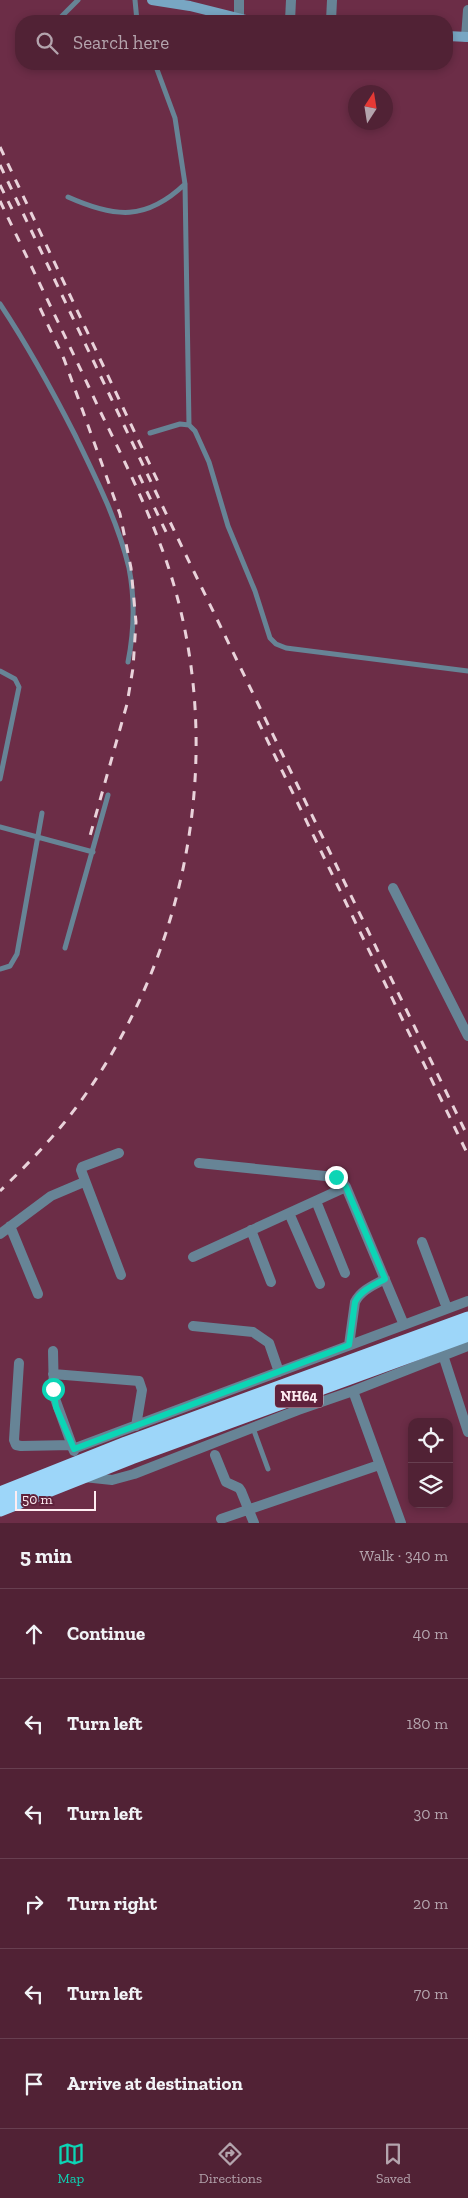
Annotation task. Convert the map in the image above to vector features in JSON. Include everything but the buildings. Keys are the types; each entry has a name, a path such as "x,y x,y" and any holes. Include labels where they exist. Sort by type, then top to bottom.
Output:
{"highway":[{"name":"NH64","path":"128,1451 468,1319"},
{"name":"NH64","path":"0,1494 78,1462 128,1451 468,1334"},
{"name":"NH64","path":"0,1509 78,1462"}],"street":[{"path":"152,0 168,1 226,15"},
{"path":"238,0 239,15"},
{"path":"290,15 291,0"},
{"path":"331,15 332,0"},
{"path":"453,36 467,37 468,10"},
{"path":"393,888 468,1036"},
{"path":"119,1154 82,1167 81,1174 121,1275"},
{"path":"199,1162 336,1177 341,1180 346,1187 404,1324"},
{"path":"0,1234 52,1196 84,1182"},
{"path":"193,1257 346,1187"},
{"path":"316,1201 346,1273"},
{"path":"289,1213 320,1284"},
{"path":"10,1226 38,1294"},
{"path":"251,1230 272,1282"},
{"path":"422,1242 447,1308"},
{"path":"349,1345 355,1302 358,1296 364,1290 385,1279"},
{"path":"78,1462 136,1426 468,1301"},
{"path":"192,1326 253,1332 269,1343 279,1372"},
{"path":"19,1363 14,1440 16,1445 78,1462 112,1480 134,1474 468,1346"},
{"path":"53,1351 56,1407 78,1462"},
{"path":"443,1355 468,1432"},
{"path":"53,1374 140,1381 142,1390 136,1426"},
{"path":"353,1391 400,1523"},
{"path":"215,1455 226,1482 239,1488 254,1523"},
{"path":"221,1519 379,1465"}],"lane":[{"path":"63,15 78,0"},
{"path":"135,2 136,15"},
{"path":"157,70 175,118 186,184 189,425"},
{"path":"68,197 94,209 117,213 137,212 157,205 171,197 186,184"},
{"path":"0,304 50,388 97,479 115,524 129,569 134,615 128,662"},
{"path":"150,433 180,424 189,425 196,431 209,462 228,526 255,591 270,638 276,644 286,648 468,671"},
{"path":"0,671 15,678 19,687 0,779"},
{"path":"65,948 108,795"},
{"path":"0,969 10,966 17,954 42,813"},
{"path":"0,827 93,852"},
{"path":"253,1427 268,1469"}],"railway":[{"path":"0,147 160,486"},
{"path":"0,165 182,547 468,1137"},
{"path":"0,185 12,209"},
{"path":"0,201 128,468 167,563 185,631 195,700 196,770 188,840 173,908 151,975 120,1038 83,1098 44,1146 0,1191"},
{"path":"40,308 64,359 120,514 131,568 136,622 133,668 127,704 88,843"},
{"path":"139,475 167,534"},
{"path":"258,721 468,1155"}],"route":[{"path":"53,1389 56,1407 74,1449 349,1345 355,1302 358,1296 364,1290 385,1279 346,1187 336,1177"}]}
